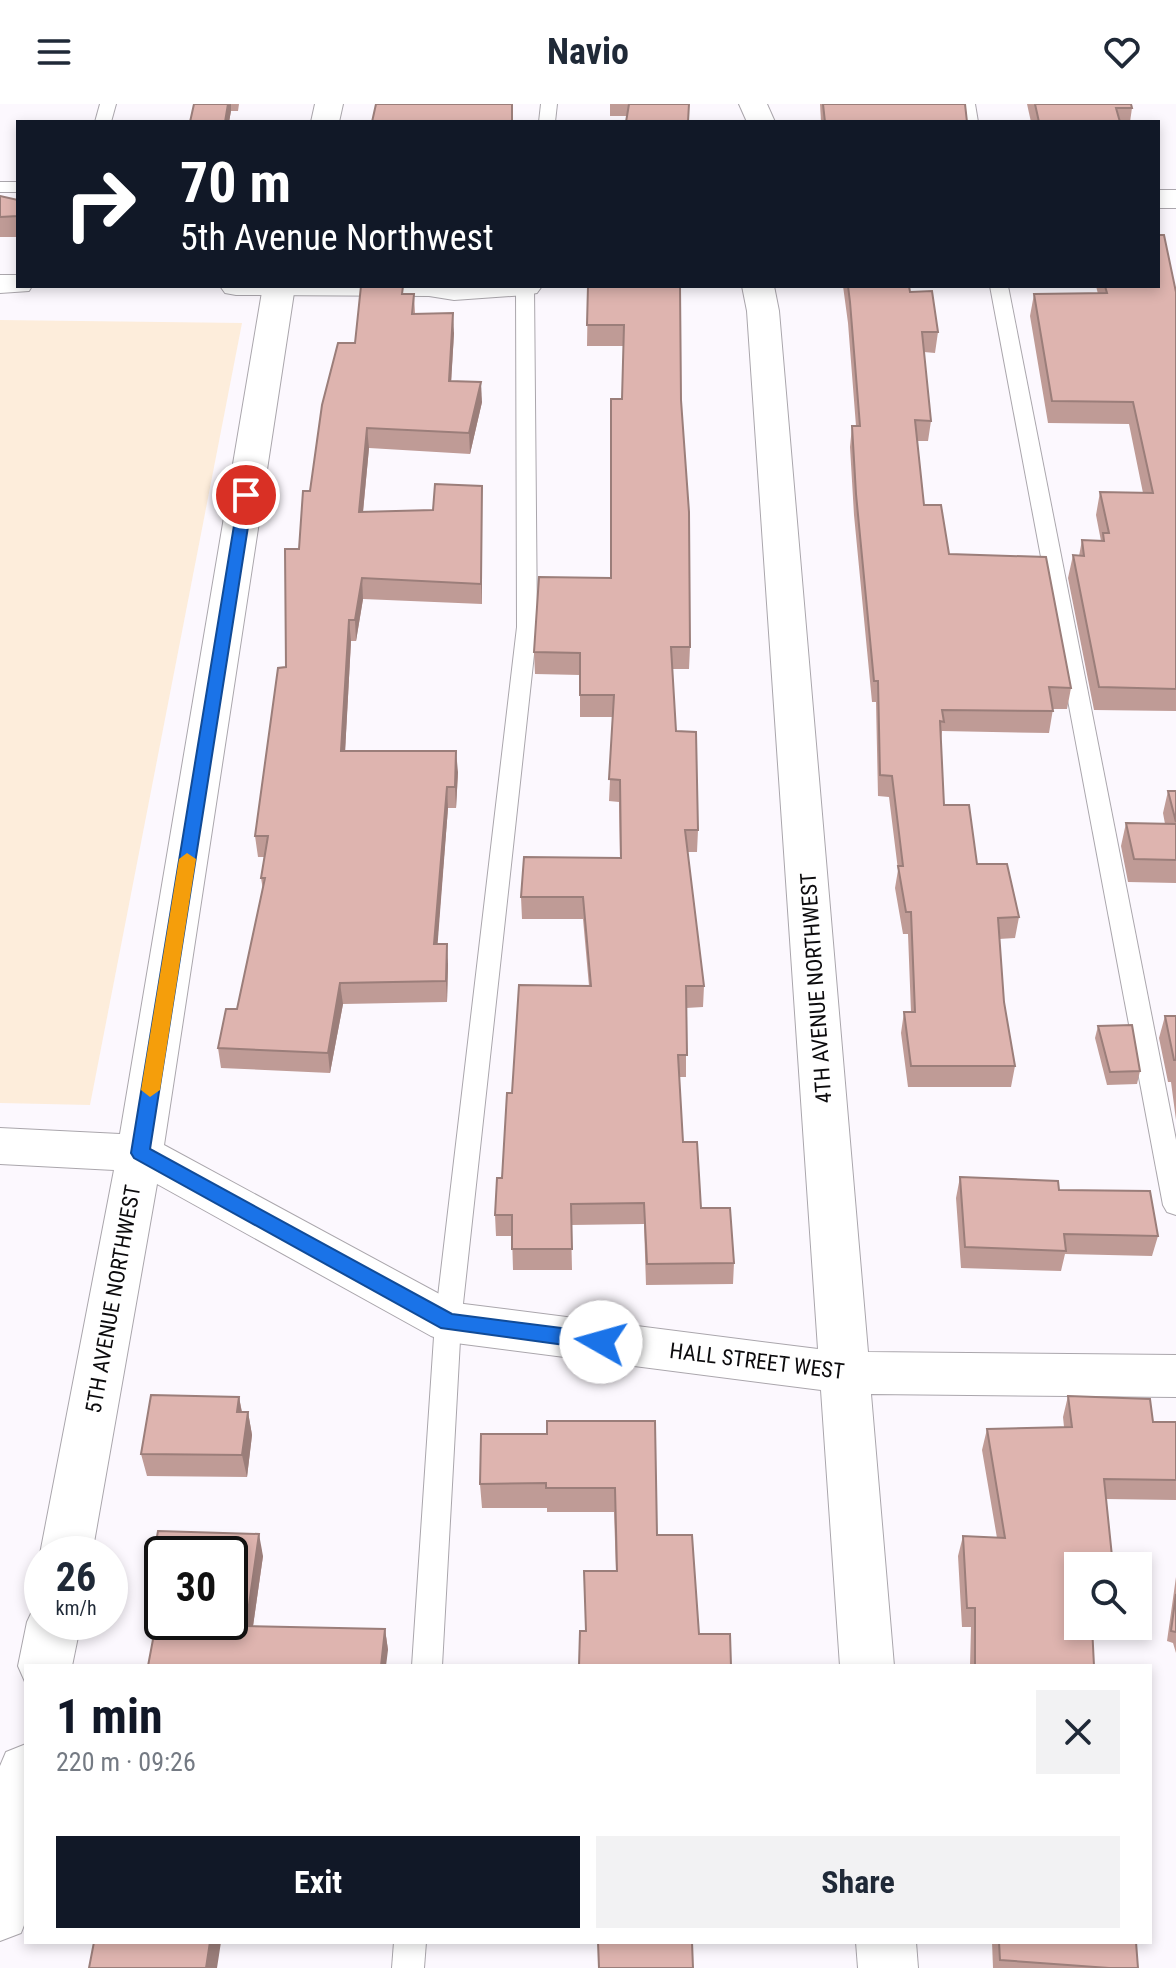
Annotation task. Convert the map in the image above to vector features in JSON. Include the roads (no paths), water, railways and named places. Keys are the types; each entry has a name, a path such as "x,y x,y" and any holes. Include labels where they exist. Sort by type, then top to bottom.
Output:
{"street":[{"name":"5TH AVENUE NORTHWEST","path":"69,1536 140,1153 279,288"},
{"path":"438,288 454,291 497,288"},
{"name":"4TH AVENUE NORTHWEST","path":"737,288 761,298 847,1373 867,1664"},
{"name":"HALL STREET WEST","path":"0,1146 140,1153 448,1322 847,1373 1176,1376"},
{"path":"45,1664 50,1640"},
{"path":"0,1912 24,1782"},
{"path":"886,1944 888,1968"}],"lane":[{"path":"427,1664 448,1322 527,627 525,288"},
{"path":"999,288 1176,1205"},
{"path":"408,1968 410,1944"}]}
